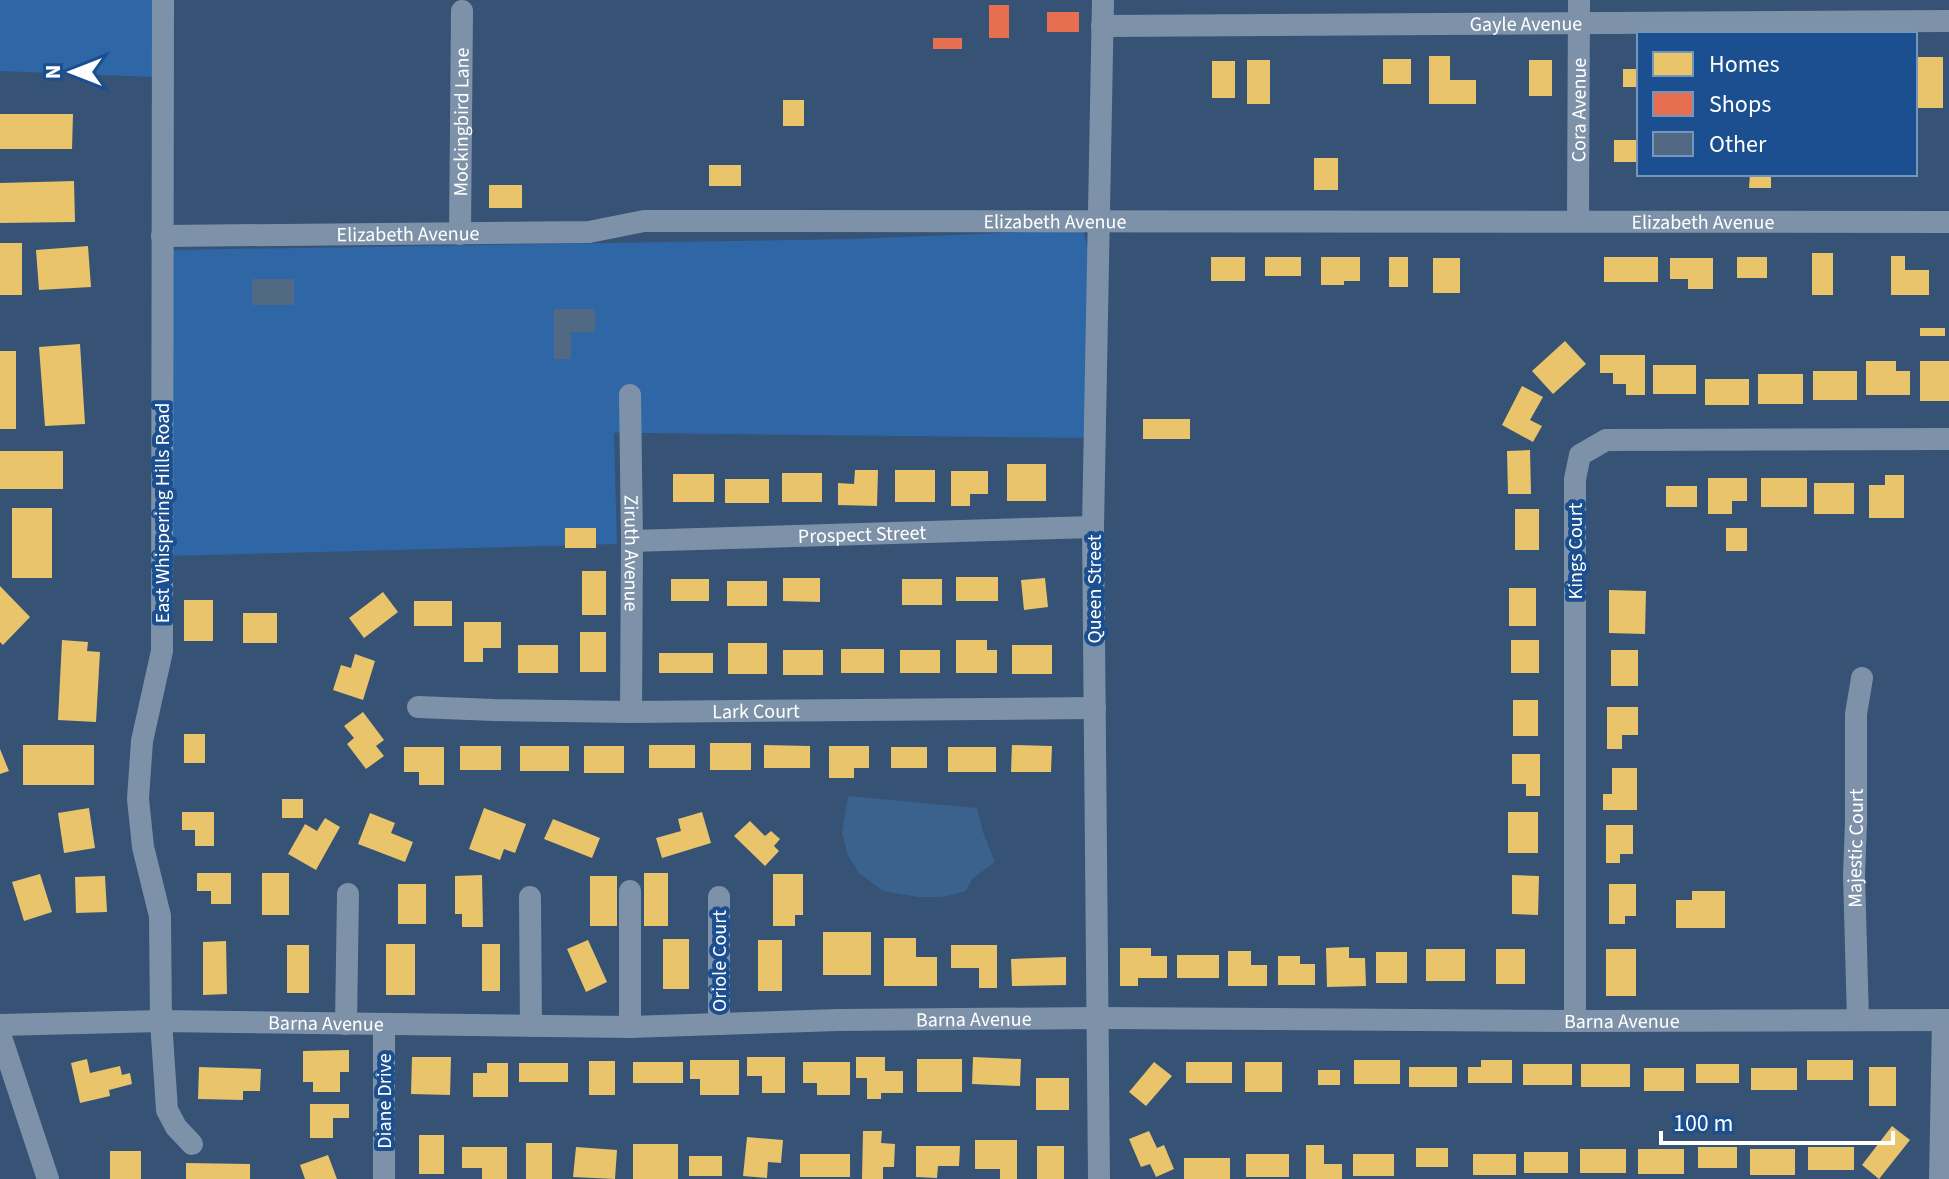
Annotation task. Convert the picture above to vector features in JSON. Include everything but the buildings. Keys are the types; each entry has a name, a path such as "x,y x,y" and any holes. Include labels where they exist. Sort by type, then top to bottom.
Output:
{"street":[{"name":"East Whispering Hills Road","path":"163,0 162,651 142,741 138,799 143,847 160,916 161,1021 167,1110 176,1127 192,1144"},
{"name":"Queen Street","path":"1099,1179 1093,527 1103,0"},
{"name":"Cora Avenue","path":"1578,220 1579,0"},
{"name":"Mockingbird Lane","path":"460,234 462,11"},
{"name":"Gayle Avenue","path":"1102,26 1949,21"},
{"name":"Elizabeth Avenue","path":"162,236 589,232 644,221 1949,222"},
{"name":"Ziruth Avenue","path":"630,395 631,712"},
{"name":"Kings Court","path":"1575,1021 1575,479 1580,455 1606,440 1949,439"},
{"name":"Prospect Street","path":"632,541 1093,527"},
{"name":"Majestic Court","path":"1858,1020 1854,875 1856,714 1862,678"},
{"name":"Lark Court","path":"418,707 631,712 1095,708"},
{"path":"630,891 630,1027"},
{"path":"346,1024 348,894"},
{"path":"530,897 531,1026"},
{"name":"Oriole Court","path":"719,897 719,1024"},
{"name":"Barna Avenue","path":"0,1025 161,1021 630,1027 838,1020 1098,1018 1946,1020"},
{"path":"1940,1179 1946,1020"},
{"name":"Diane Drive","path":"384,1024 384,1179"},
{"path":"0,1034 10,1097 48,1179"}],"shaded area":[{"path":"0,0 154,0 152,77 0,71"},
{"path":"1083,230 1089,252 1086,438 639,433 639,387 621,387 621,432 614,433 617,544 171,556 171,250 850,239"},
{"path":"848,796 977,808 995,862 972,879 966,891 942,897 918,897 883,891 859,873 848,856 842,832"}]}
